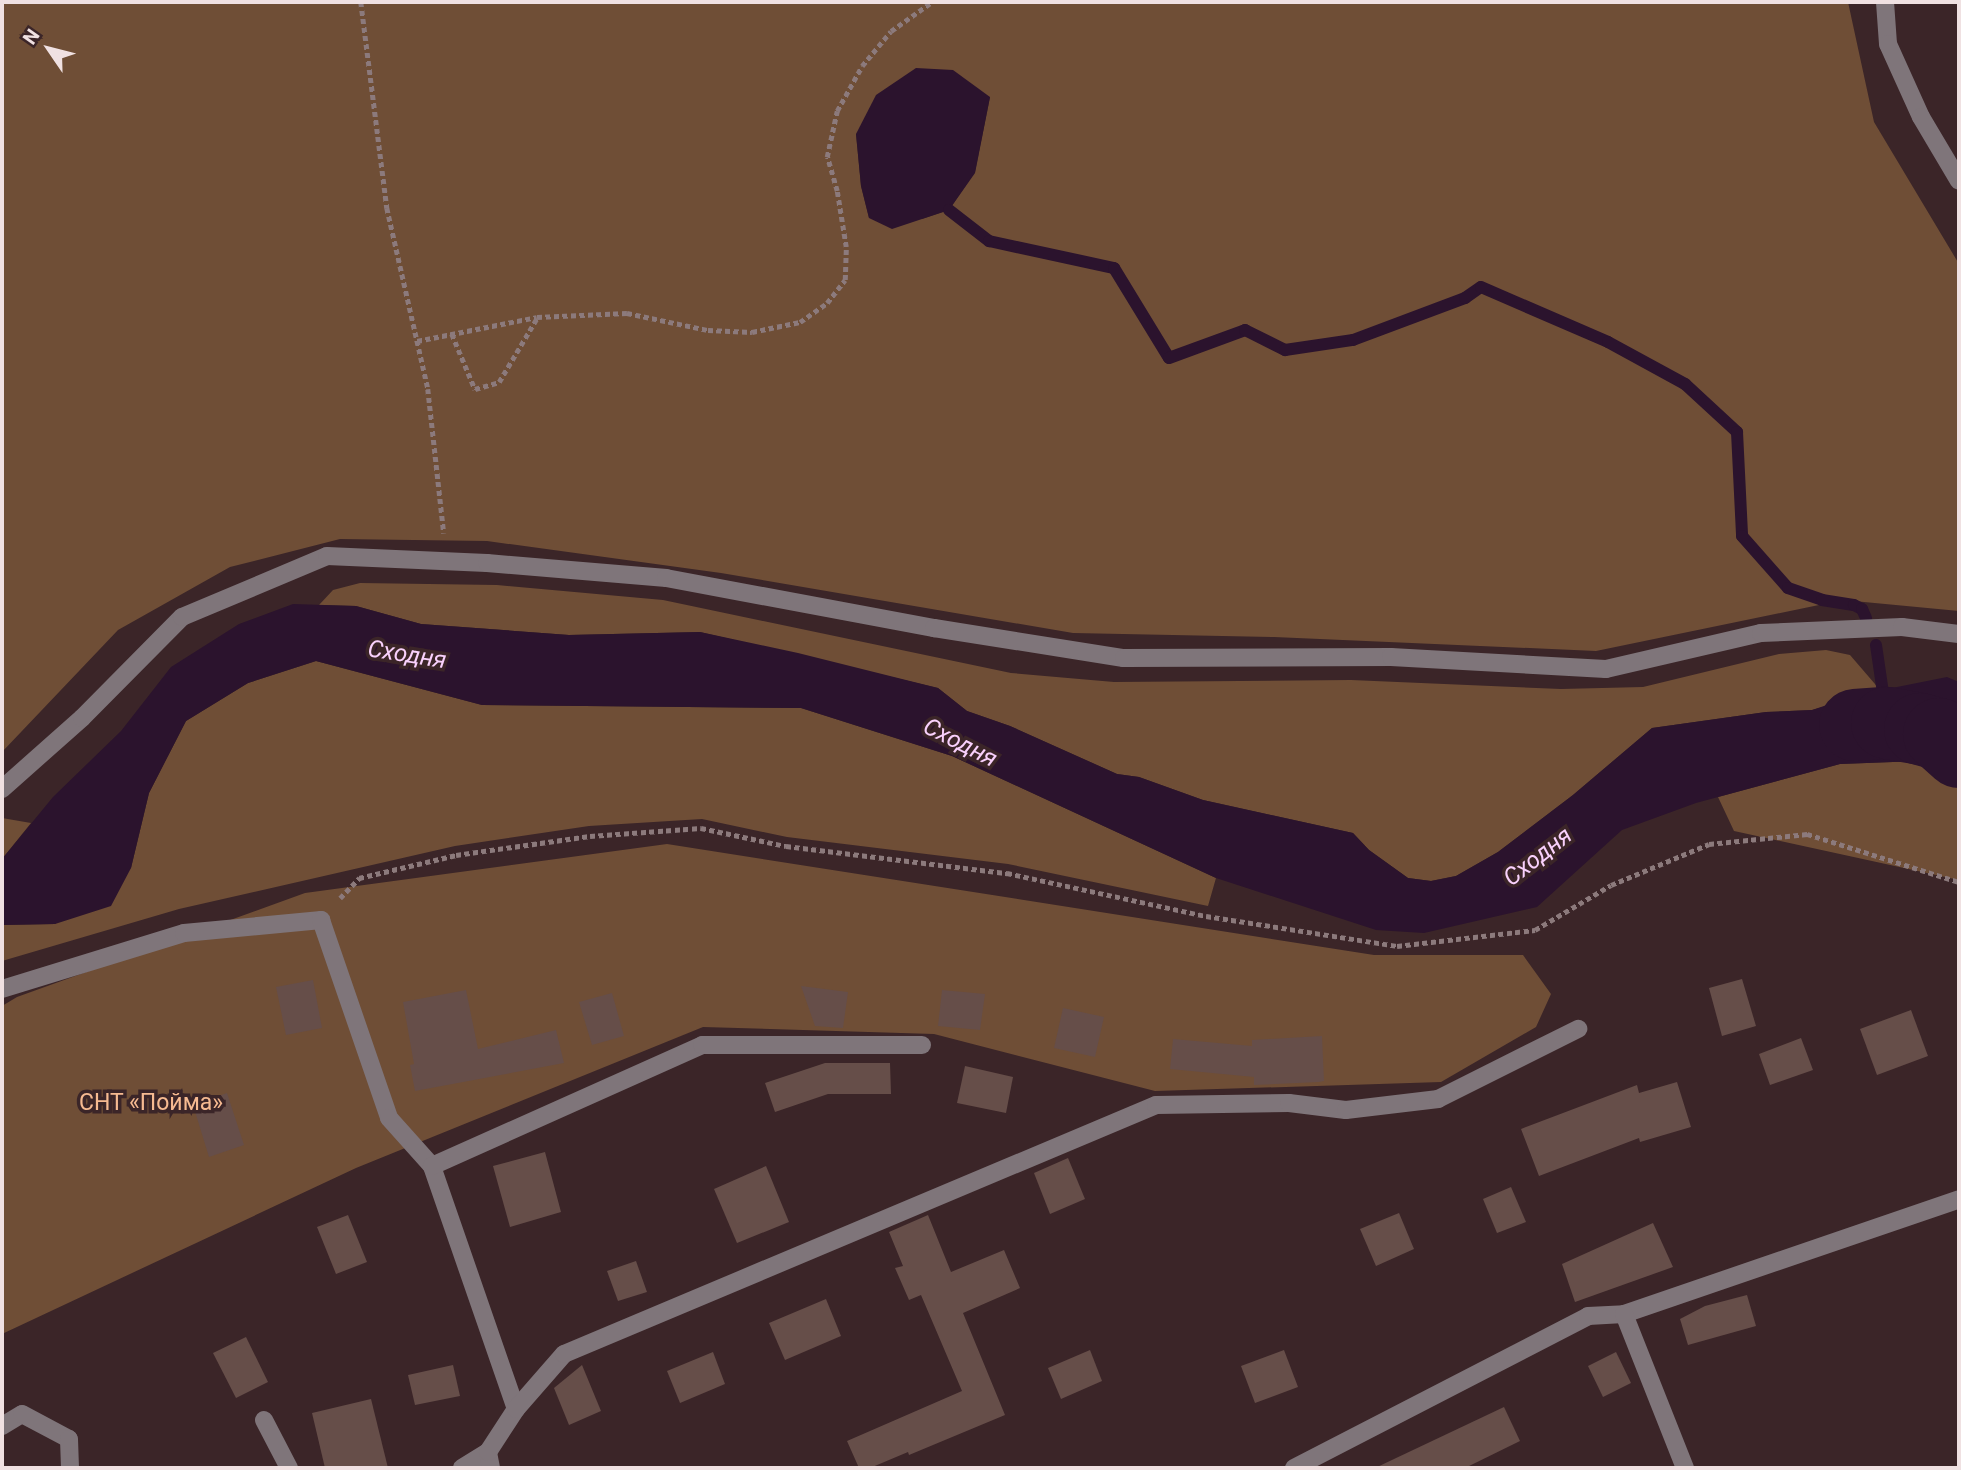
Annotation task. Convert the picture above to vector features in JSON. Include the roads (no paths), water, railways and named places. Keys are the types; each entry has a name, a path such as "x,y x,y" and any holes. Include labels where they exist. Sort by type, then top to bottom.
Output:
{"street":[{"path":"1885,2 1888,44 1921,117 1959,181"},
{"path":"2,789 82,718 182,617 327,556 447,561 666,579 934,628 1125,658 1391,657 1606,669 1761,633 1902,627 1959,634"},
{"path":"2,989 184,933 321,920 390,1118 432,1166 516,1409"},
{"path":"462,1468 489,1460 516,1409 564,1354 1156,1105 1289,1103 1346,1110 1438,1099 1578,1029"},
{"path":"432,1166 702,1045 922,1045"},
{"path":"1294,1468 1588,1316 1624,1314 1959,1199"},
{"path":"1624,1314 1685,1468"},
{"path":"2,1426 22,1414 69,1439 69,1468"},
{"path":"264,1420 289,1468"}],"water":[{"path":"916,68 953,70 990,97 975,173 949,210 892,229 869,218 861,186 856,134 876,95"},
{"path":"293,604 356,606 421,624 569,635 700,632 798,653 938,688 967,711 1010,726 1117,774 1139,777 1203,800 1353,833 1369,850 1408,878 1431,881 1456,876 1498,852 1573,795 1652,728 1766,712 1812,710 1857,695 1947,677 1959,682 1959,740 1919,761 1840,764 1696,803 1622,830 1537,907 1424,933 1376,930 1216,878 952,756 801,708 482,705 316,661 248,683 186,721 149,793 131,868 111,906 55,924 2,925 2,859 53,797 121,731 171,667 239,624"}],"waterway":[{"path":"949,210 989,241 1114,268 1169,358 1245,330 1285,350 1353,340 1465,298 1481,287 1608,342 1685,384 1737,432 1742,536 1788,588 1822,600 1854,605 1862,609 1866,618"},
{"path":"1876,645 1885,707"},
{"name":"Сходня","path":"1855,725 1887,723 1920,729 1939,734 1959,752"}],"park label":[{"name":"СНТ «Пойма»","path":"151,1103"}]}
